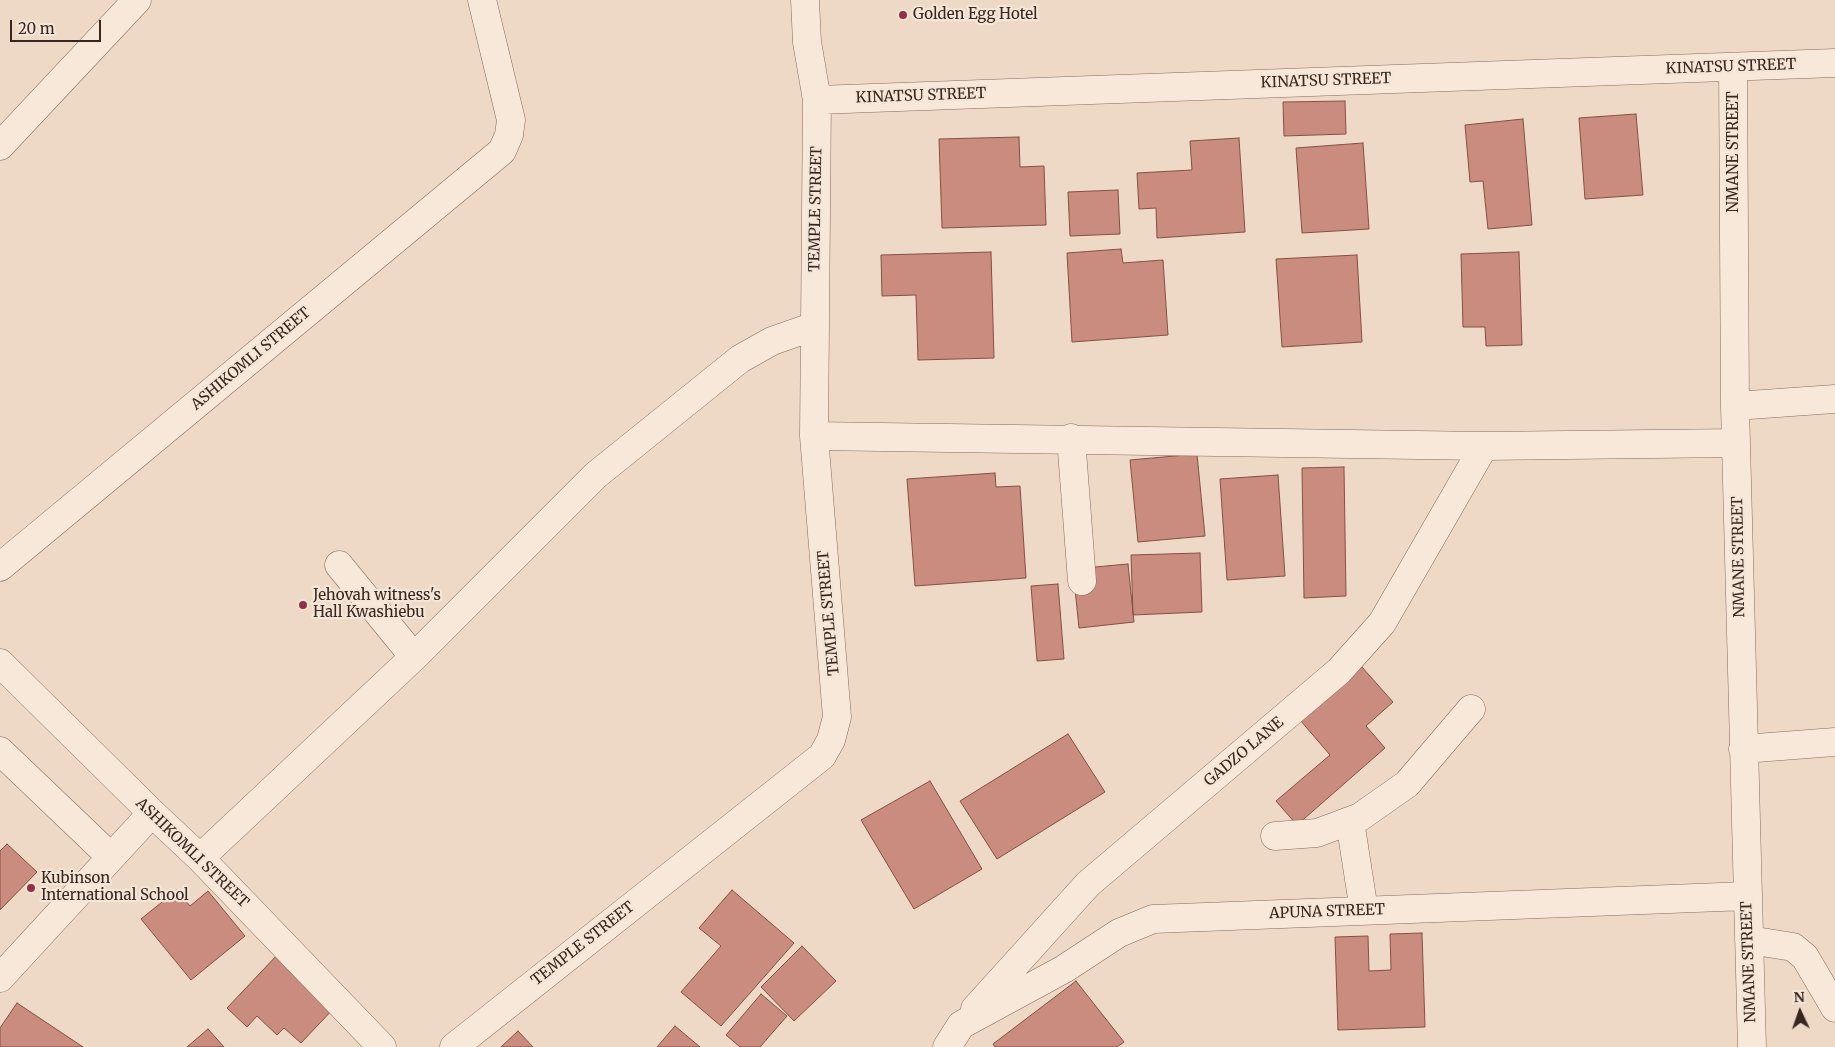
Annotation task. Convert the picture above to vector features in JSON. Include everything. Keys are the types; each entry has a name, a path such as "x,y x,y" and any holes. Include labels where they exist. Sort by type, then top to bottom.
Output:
{"street":[{"path":"0,146 137,0"},
{"name":"ASHIKOMLI STREET","path":"0,567 502,151 509,135 511,120 482,0"},
{"name":"TEMPLE STREET","path":"454,1047 822,756 831,740 837,717 814,436 817,100 808,42 805,0"},
{"name":"KINATSU STREET","path":"817,100 1835,63"},
{"name":"NMANE STREET","path":"1733,67 1735,406 1752,1047"},
{"path":"200,858 414,658 596,475 740,359 772,341 815,326"},
{"path":"1735,406 1835,399"},
{"path":"814,436 1071,438 1484,446 1736,443"},
{"path":"1071,438 1082,581"},
{"name":"GADZO LANE","path":"954,1036 1088,884 1339,671 1382,623 1484,446"},
{"path":"338,565 414,658"},
{"name":"ASHIKOMLI STREET","path":"0,662 200,858 382,1047"},
{"path":"1275,836 1317,833 1360,817 1408,784 1471,709"},
{"path":"1743,748 1835,742"},
{"path":"0,751 111,857"},
{"path":"0,978 152,813"},
{"path":"1350,820 1364,911"},
{"name":"APUNA STREET","path":"954,1036 1119,934 1154,919 1747,896"},
{"path":"1749,940 1793,947 1805,957 1835,1008"}],"building":[{"path":"1345,101 1346,134 1284,136 1283,102"},
{"path":"1636,114 1643,195 1585,199 1579,118"},
{"path":"1523,119 1532,225 1488,229 1483,181 1470,182 1465,125"},
{"path":"1019,137 1020,167 1044,166 1046,225 942,228 939,139"},
{"path":"1239,138 1245,232 1157,238 1156,208 1139,209 1137,173 1192,170 1190,141"},
{"path":"1363,143 1369,229 1302,233 1296,148"},
{"path":"1118,190 1120,234 1070,236 1068,192"},
{"path":"1121,249 1123,263 1163,260 1168,335 1072,342 1067,253"},
{"path":"991,252 994,358 918,360 916,295 882,296 881,255"},
{"path":"1519,252 1522,345 1486,346 1485,327 1463,327 1461,254"},
{"path":"1357,255 1362,342 1282,347 1276,259"},
{"path":"1197,454 1205,536 1138,542 1130,460"},
{"path":"1344,467 1346,596 1304,598 1302,468"},
{"path":"995,473 996,487 1020,486 1026,578 915,586 907,479"},
{"path":"1278,475 1285,576 1227,580 1220,479"},
{"path":"1200,553 1202,612 1133,615 1131,555"},
{"path":"1128,564 1134,622 1079,628 1073,569"},
{"path":"1058,584 1064,659 1037,661 1031,586"},
{"path":"1361,666 1393,702 1366,726 1385,748 1297,825 1276,801 1330,755 1300,720"},
{"path":"1068,734 1105,792 997,859 960,801"},
{"path":"930,781 982,869 914,909 861,820"},
{"path":"7,844 37,872 0,910 0,851"},
{"path":"177,890 190,906 208,891 245,936 191,980 141,919"},
{"path":"732,890 794,943 721,1026 681,992 721,946 699,928"},
{"path":"1422,933 1425,1027 1338,1030 1335,937 1368,936 1369,971 1391,970 1390,934"},
{"path":"802,946 836,981 794,1021 761,987"},
{"path":"279,953 336,1006 301,1043 284,1028 277,1035 257,1016 247,1027 227,1008"},
{"path":"1076,981 1124,1042 1117,1047 995,1047 993,1044"},
{"path":"761,994 787,1016 760,1047 740,1047 726,1035"},
{"path":"17,1003 83,1047 0,1047 0,1028"},
{"path":"675,1026 700,1047 657,1047"},
{"path":"208,1029 224,1047 187,1047"},
{"path":"518,1031 533,1047 501,1047"}],"place":[{"name":"Golden Egg Hotel","path":"903,15"},
{"name":"Jehovah witness's Hall Kwashiebu","path":"303,605"},
{"name":"Kubinson International School","path":"31,888"}]}
